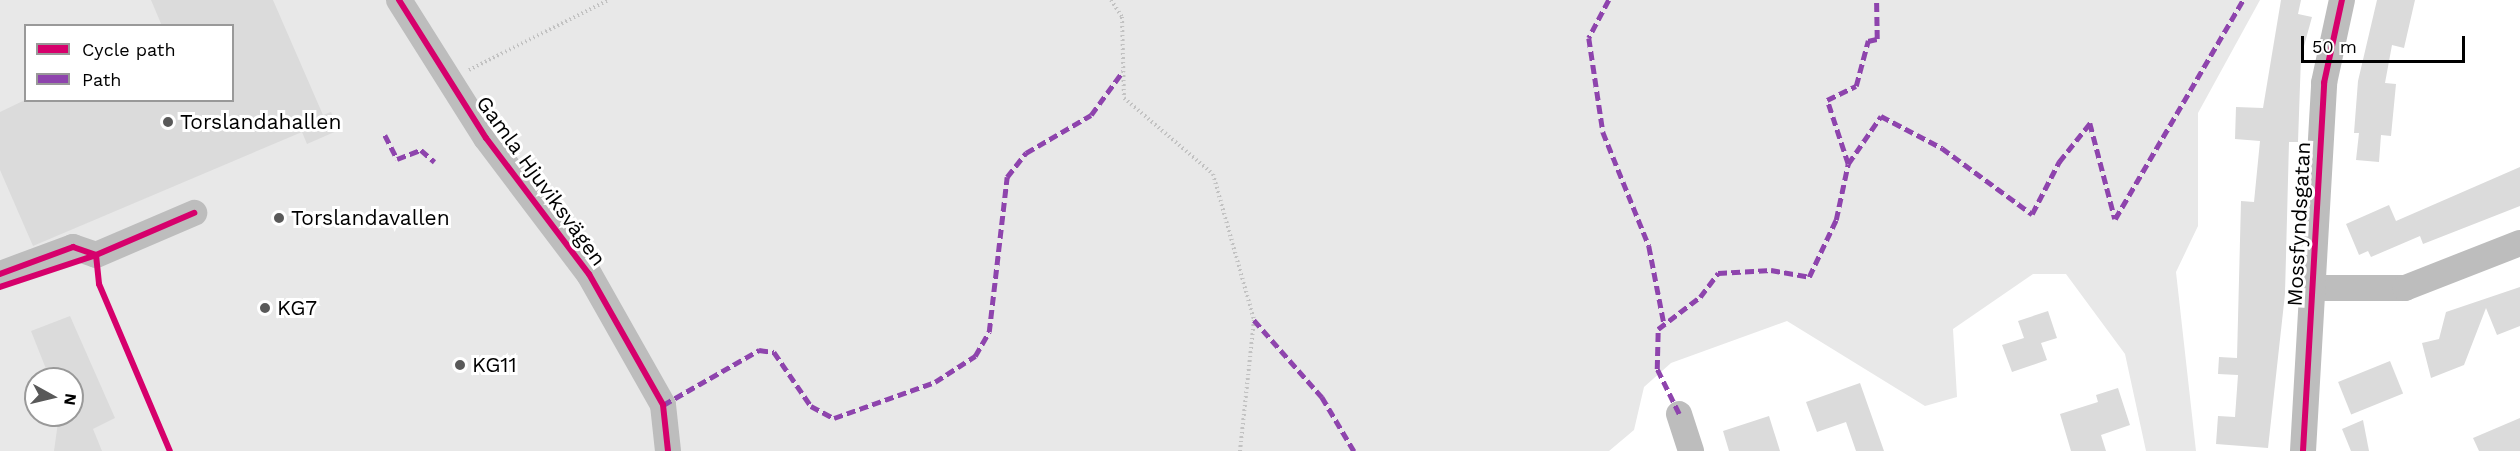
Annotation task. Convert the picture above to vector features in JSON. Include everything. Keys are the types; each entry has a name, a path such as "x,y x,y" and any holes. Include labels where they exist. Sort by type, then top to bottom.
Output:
{"street":[{"name":"Gamla Hjuviksvägen","path":"399,0 486,138 589,274 644,367 669,424 668,451"},
{"name":"Mossfyndsgatan","path":"2303,451 2324,82 2342,0"},
{"path":"0,274 73,247 96,255 194,213"},
{"name":"Mossfyndsgatan","path":"2312,288 2405,288 2520,243"},
{"path":"1679,414 1691,451"}],"path":[{"path":"449,79 608,0"},
{"path":"1111,0 1122,17 1124,98 1213,174 1254,320 1240,451"}],"shaded area":[{"path":"0,0 2260,0 2198,113 2198,226 2176,272 2196,451 2146,451 2125,354 2066,274 2033,274 1953,329 1957,397 1925,406 1787,321 1671,363 1644,387 1634,430 1609,451 0,451"}],"building":[{"name":"Torslandahallen","path":"151,0 273,0 323,115 331,112 339,130 307,144 302,132 33,246 0,170 0,112 24,100 234,102 234,24 161,24"},
{"path":"2281,0 2301,0 2298,14 2312,17 2301,57 2298,142 2289,142 2285,294 2268,448 2216,444 2218,416 2235,417 2238,375 2218,374 2219,357 2237,358 2241,201 2254,202 2260,141 2235,139 2236,107 2263,108"},
{"path":"2377,0 2415,0 2404,48 2392,45 2385,83 2396,84 2391,136 2381,135 2379,162 2356,160 2359,133 2354,133 2358,81"},
{"path":"2520,167 2520,206 2423,244 2420,236 2371,257 2368,251 2359,255 2346,224 2389,205 2396,221"},
{"path":"2520,287 2520,326 2497,335 2486,308 2464,365 2431,378 2422,343 2439,339 2446,312"},
{"path":"2048,311 2057,338 2041,343 2047,360 2012,372 2002,345 2024,338 2018,321"},
{"path":"70,316 115,418 93,429 102,451 54,451 57,427 84,427 84,367 45,367 31,331"},
{"path":"2390,361 2403,393 2351,414 2338,382"},
{"path":"1860,383 1884,451 1856,451 1846,422 1817,432 1806,402"},
{"path":"2118,388 2130,425 2101,435 2106,451 2071,451 2060,414 2098,402 2096,395"},
{"path":"1769,416 1780,451 1729,451 1723,431"},
{"path":"2520,418 2520,451 2479,451 2473,438"},
{"path":"2363,420 2369,451 2351,451 2342,429"}],"marked path":[{"path":"1609,0 1589,38 1603,132 1649,246 1664,323"},
{"path":"1848,164 1827,100 1856,86 1868,41 1877,39 1876,0"},
{"path":"1679,414 1657,369 1658,329 1700,297 1718,273 1771,270 1809,277 1836,220 1848,164 1881,116 1942,148 2032,214 2059,162 2090,123 2115,219 2243,0"},
{"path":"663,405 759,350 774,352 811,406 834,418 935,382 975,356 989,332 1007,177 1026,153 1091,115 1123,71"},
{"path":"385,135 397,159 421,150 435,162"},
{"path":"1254,320 1322,397 1354,451"}],"cycle path":[{"path":"399,0 486,138 589,274 663,405 668,451"},
{"path":"2303,451 2324,83 2342,0"},
{"path":"0,274 73,247 96,255 194,213"},
{"path":"96,255 99,284 170,451"},
{"path":"0,287 96,255"}],"place":[{"name":"Torslandahallen","path":"168,122"},
{"name":"Torslandavallen","path":"279,218"},
{"name":"KG7","path":"265,308"},
{"name":"KG11","path":"460,365"}]}
